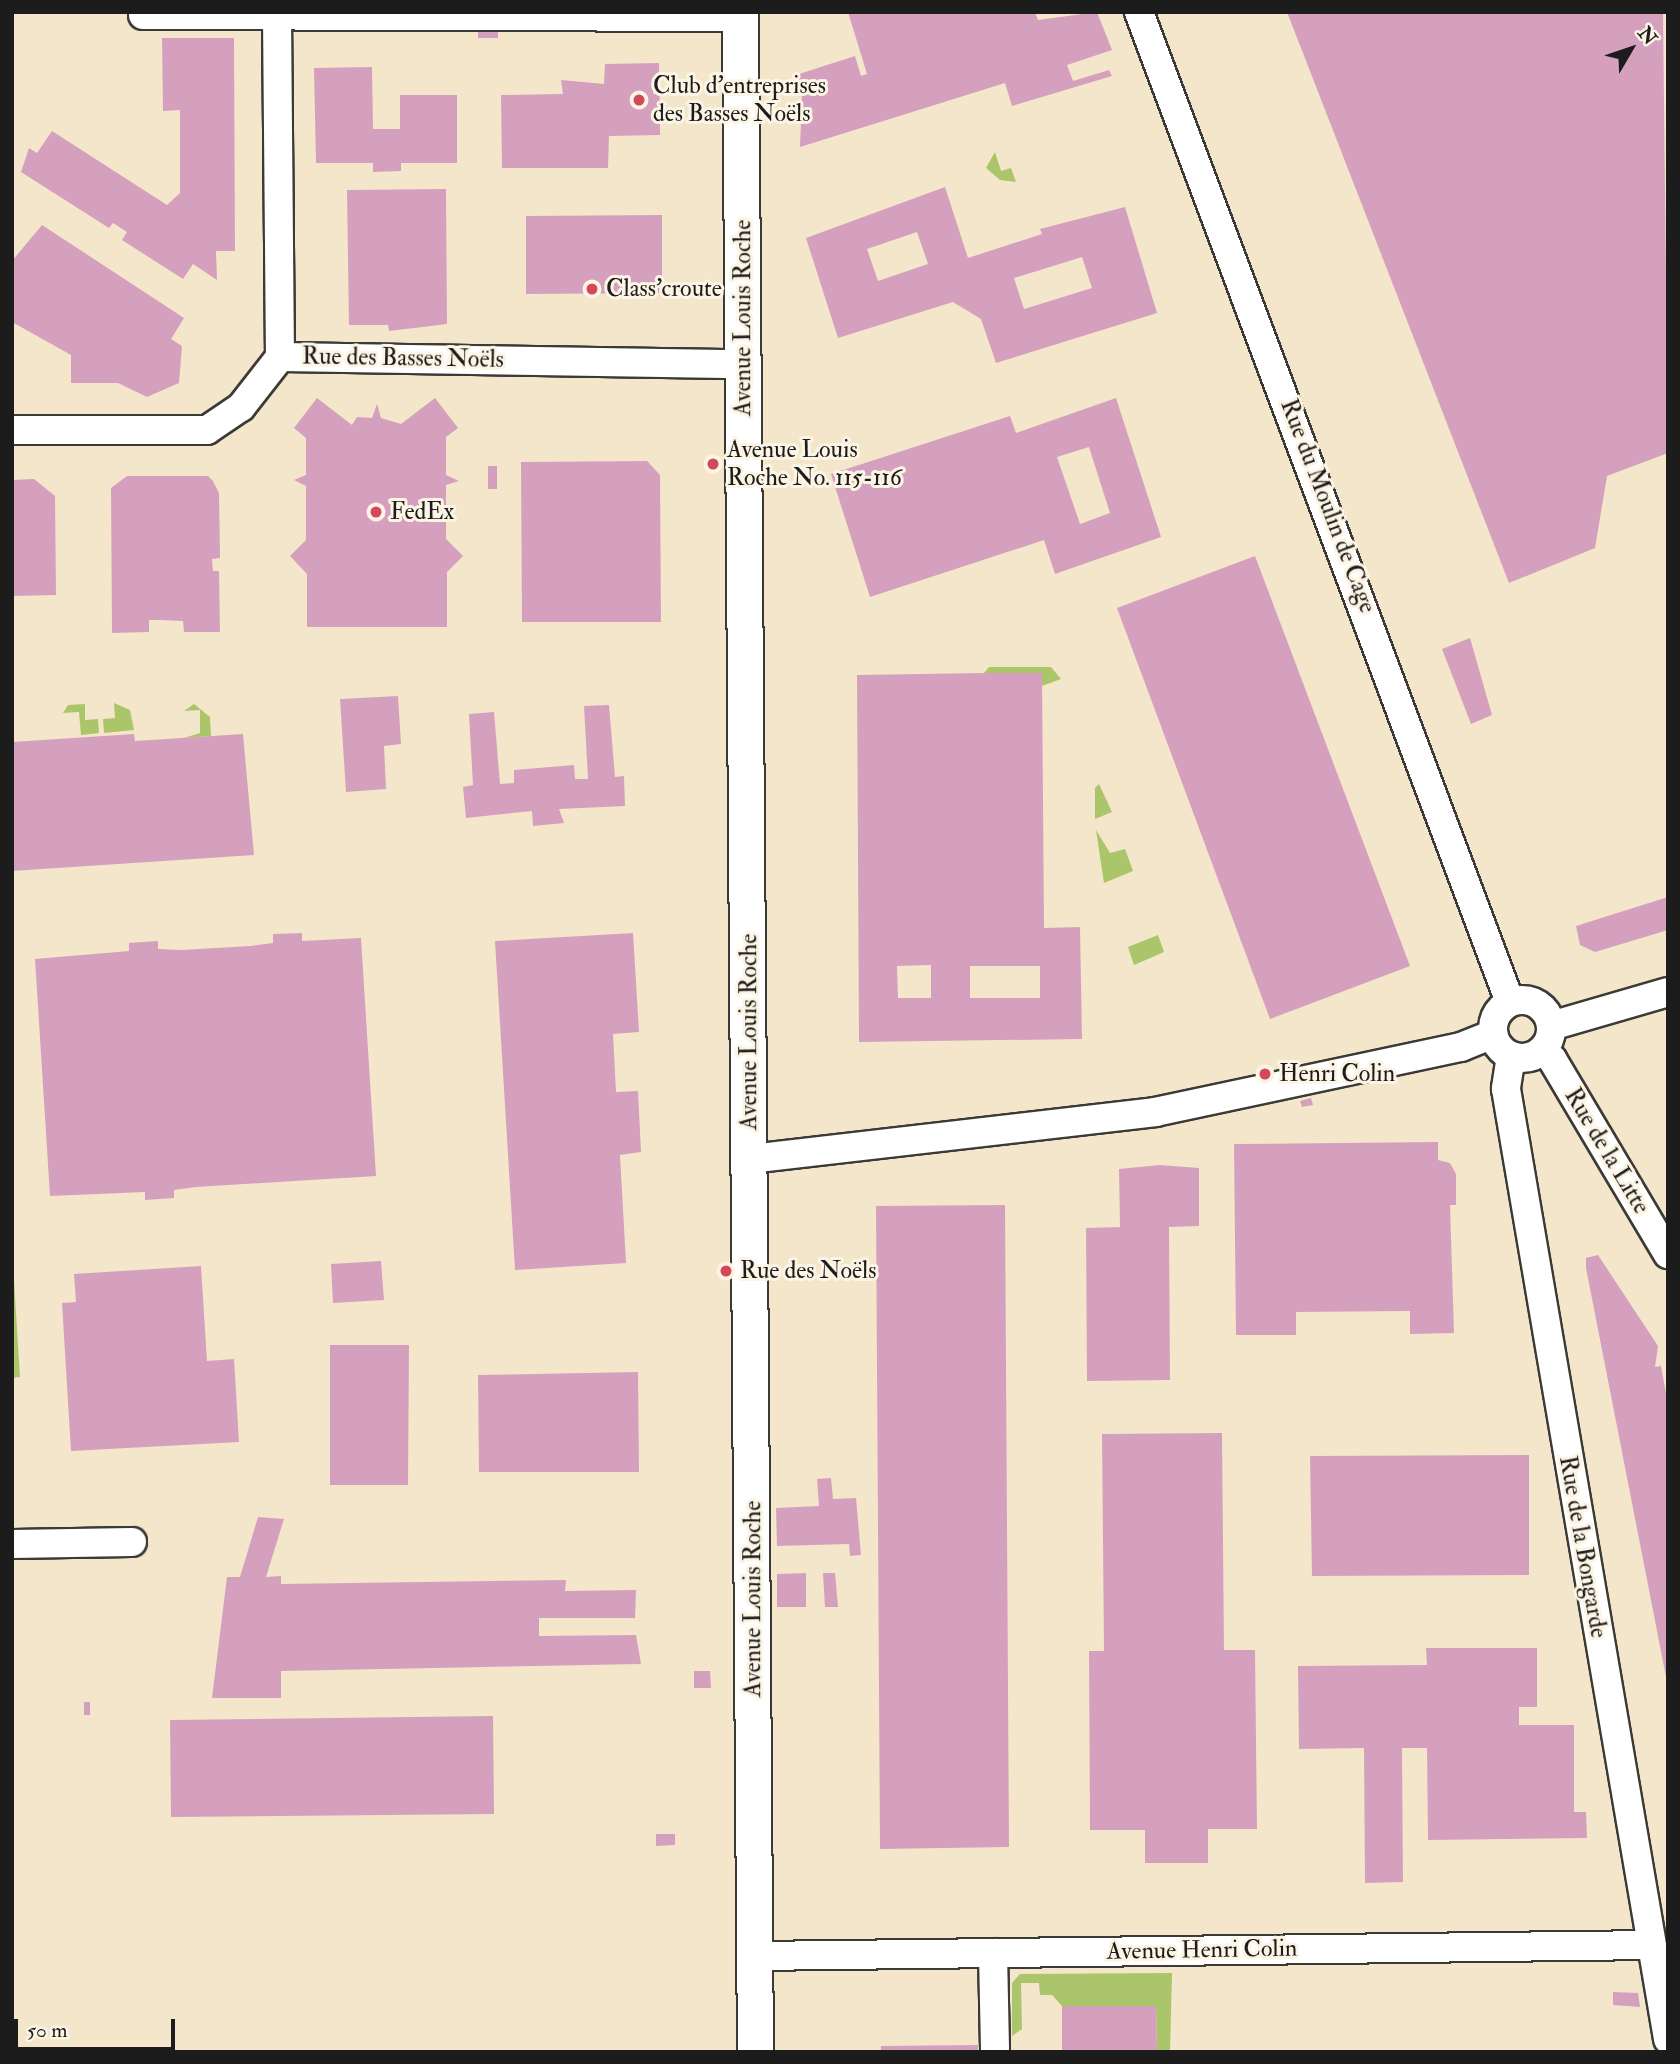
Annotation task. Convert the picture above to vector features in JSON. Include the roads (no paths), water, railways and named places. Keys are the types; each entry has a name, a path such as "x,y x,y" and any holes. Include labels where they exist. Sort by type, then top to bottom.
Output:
{"main road":[{"name":"Avenue Louis Roche","path":"740,15 755,2052"}],"street":[{"name":"Rue du Moulin de Cage","path":"1139,12 1510,1002"},
{"path":"143,15 740,15"},
{"name":"Rue des Basses Noëls","path":"277,15 280,356 743,364"},
{"path":"12,430 207,430 241,407 280,356"},
{"path":"750,1159 1155,1112 1461,1047 1546,1039 1668,992"},
{"name":"Rue de la Litte","path":"1510,1002 1537,1004 1552,1059 1668,1254"},
{"name":"Rue de la Bongarde","path":"1510,1002 1496,1016 1503,1045 1506,1089 1668,2039"},
{"path":"12,1544 132,1542"},
{"name":"Avenue Henri Colin","path":"754,1956 1650,1945"},
{"path":"993,1953 995,2052"}],"place":[{"name":"Club d’entreprises des Basses Noëls","path":"639,100"},
{"name":"Class'croute","path":"592,289"},
{"name":"Avenue Louis Roche No. 115-116","path":"713,464"},
{"name":"FedEx","path":"376,512"},
{"name":"Henri Colin","path":"1265,1074"},
{"name":"Rue des Noëls","path":"726,1271"}]}
